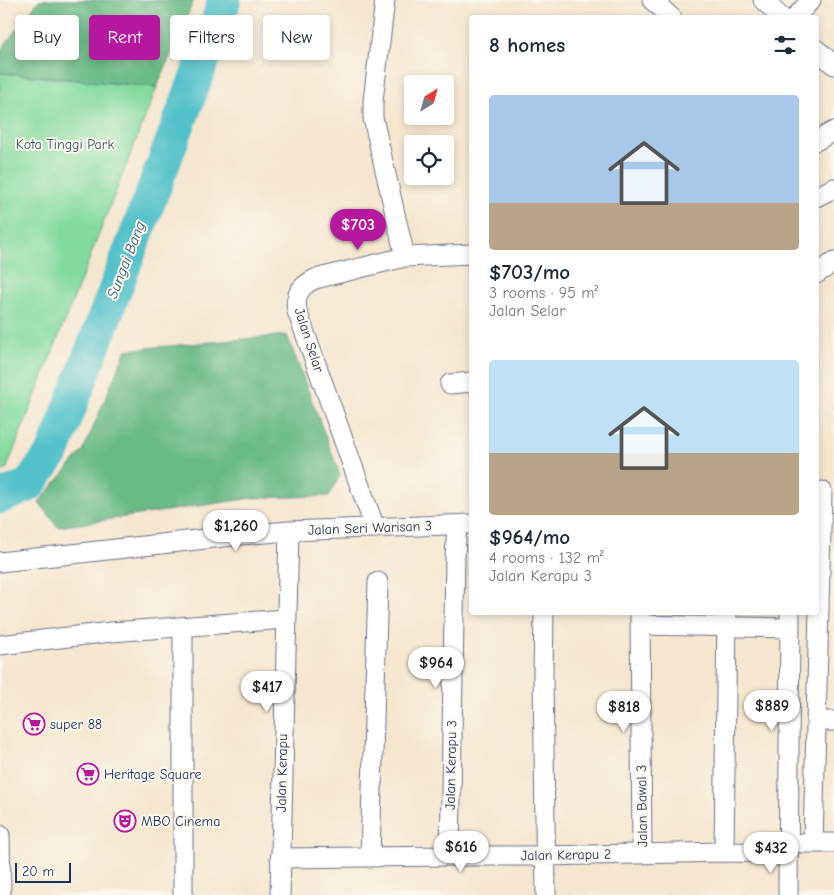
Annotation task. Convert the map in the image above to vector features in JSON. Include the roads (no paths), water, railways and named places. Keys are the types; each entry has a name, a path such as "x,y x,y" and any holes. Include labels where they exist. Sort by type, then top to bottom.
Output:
{"street":[{"path":"385,0 373,101 373,118 405,257"},
{"path":"652,0 669,15"},
{"path":"762,0 779,15"},
{"path":"798,15 811,0"},
{"path":"819,52 834,65"},
{"path":"819,140 834,132"},
{"path":"819,196 834,188"},
{"name":"Jalan Selar","path":"376,528 297,311 297,295 301,288 315,279 405,257 469,254"},
{"path":"819,272 834,262"},
{"path":"450,384 469,382"},
{"path":"814,843 825,721 827,577 822,491"},
{"name":"Jalan Seri Warisan 3","path":"0,562 289,531 464,524"},
{"name":"Jalan Kerapu 3","path":"450,856 454,558 464,524"},
{"name":"Jalan Kerapu","path":"280,895 289,531"},
{"path":"370,858 378,582"},
{"path":"544,615 546,895"},
{"path":"0,645 111,632 286,618"},
{"path":"640,619 790,620 788,895"},
{"name":"Jalan Bawal 3","path":"640,619 642,854 724,852 788,848 814,843 834,843"},
{"path":"724,852 727,620"},
{"path":"183,627 184,895"},
{"path":"0,835 1,895"},
{"name":"Jalan Kerapu 2","path":"280,858 642,854"}],"waterway":[{"name":"Sungai Bang","path":"0,497 29,485 53,452 219,18 224,0"}],"place":[{"name":"super 88","path":"34,724"},
{"name":"Heritage Square","path":"88,774"},
{"name":"MBO Cinema","path":"125,821"}],"park label":[{"name":"Kota Tinggi Park","path":"65,144"}]}
